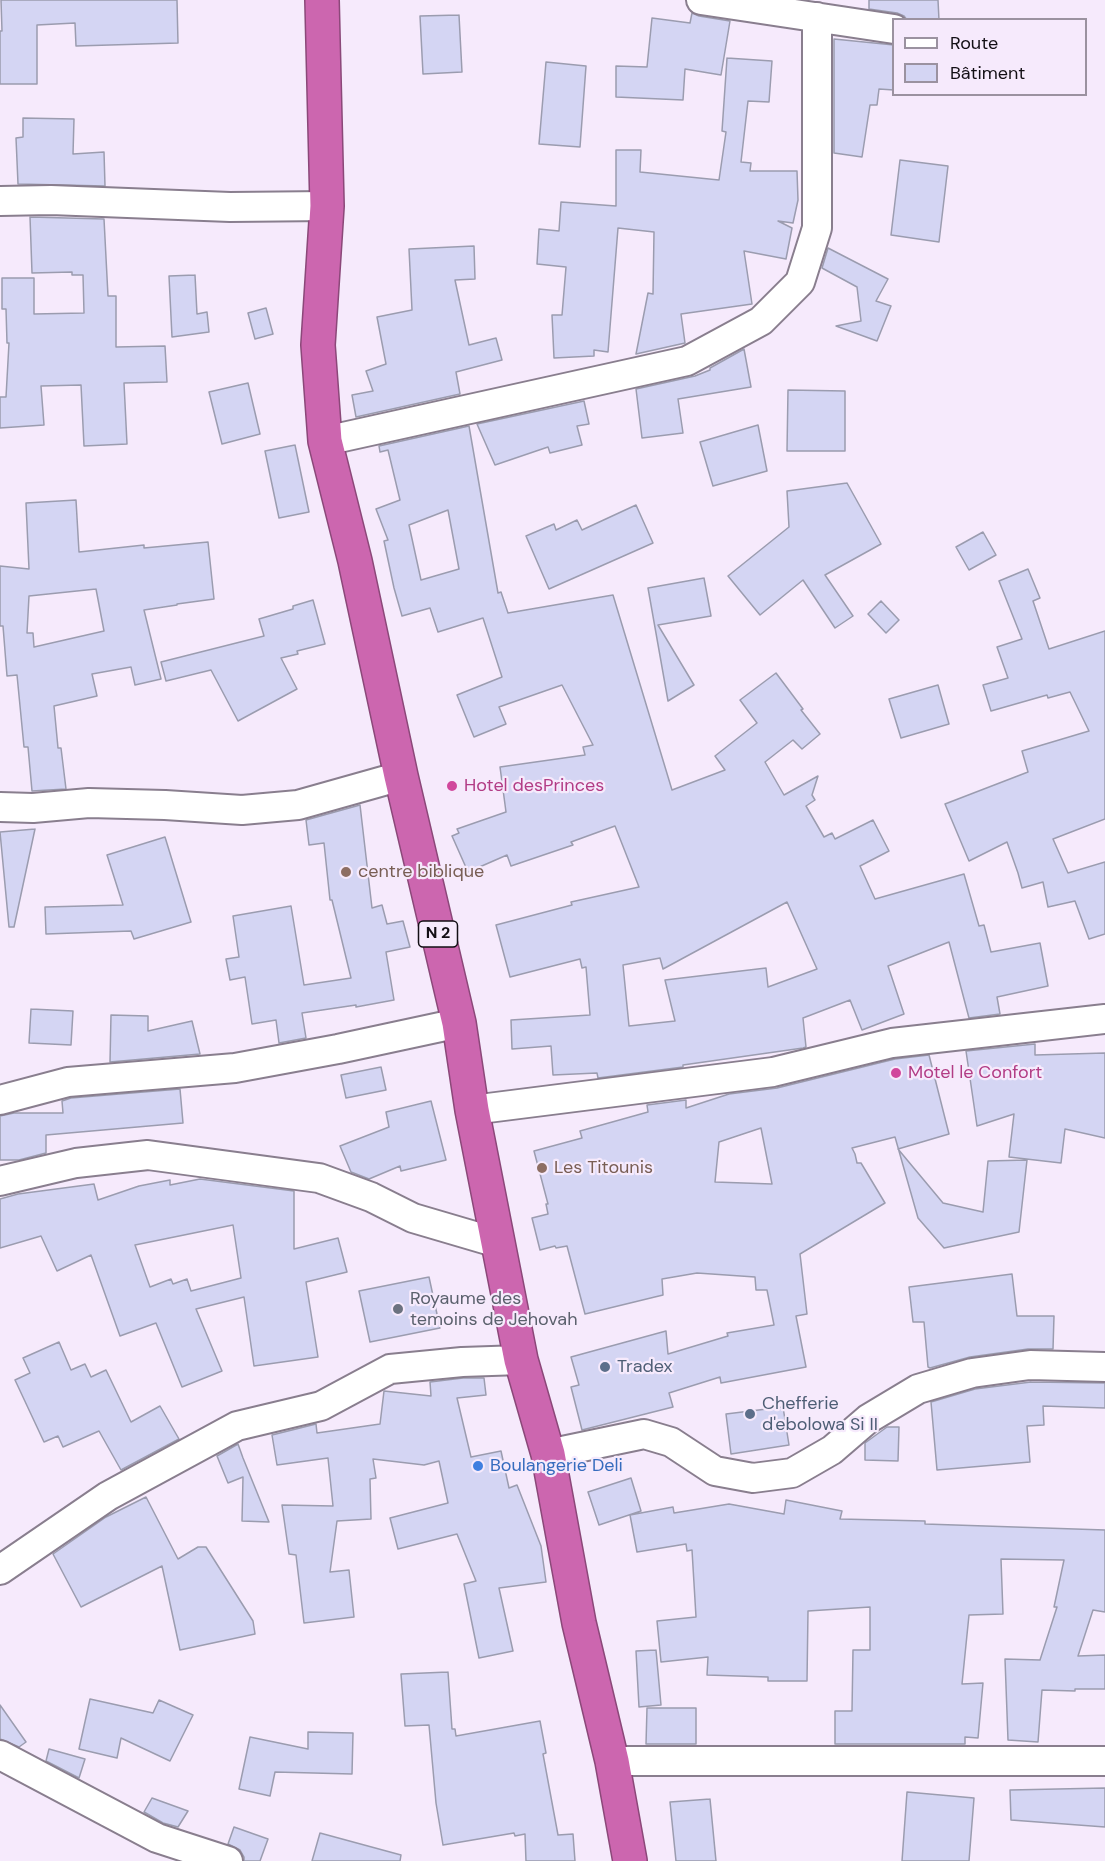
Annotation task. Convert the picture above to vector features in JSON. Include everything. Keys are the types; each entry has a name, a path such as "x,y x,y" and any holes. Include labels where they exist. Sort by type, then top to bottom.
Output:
{"highway":[{"name":"N 2","path":"322,0 327,206 318,345 325,441 356,561 401,776 459,1023 472,1110 498,1243 522,1360 548,1454 579,1623 612,1761 630,1861"}],"street":[{"path":"701,0 892,29"},
{"path":"325,441 687,361 761,321 800,282 817,228 817,17"},
{"path":"0,201 51,200 230,207 327,206"},
{"path":"0,807 89,803 242,810 298,805 401,776"},
{"path":"472,1110 773,1072 892,1042 1088,1023 1105,1019"},
{"path":"0,1100 68,1082 235,1068 459,1023"},
{"path":"0,1181 76,1163 148,1155 319,1178 371,1197 413,1218 498,1243"},
{"path":"0,1570 108,1496 237,1426 321,1406 390,1369 462,1362 522,1360"},
{"path":"548,1454 644,1434 671,1442 716,1471 753,1478 792,1473 832,1450 868,1419 918,1389 972,1373 1030,1365 1105,1367"},
{"path":"0,1755 157,1838 228,1861"},
{"path":"612,1761 1105,1761"}],"building":[{"path":"1,0 177,0 178,43 76,46 75,23 37,25 37,84 0,84"},
{"path":"869,0 938,0 939,18 906,18 897,13 869,9"},
{"path":"692,13 730,21 721,75 685,69 683,100 616,97 616,66 647,67 652,18 690,23"},
{"path":"459,15 462,72 423,74 420,16"},
{"path":"834,39 892,45 892,90 879,89 877,105 870,105 862,157 834,153"},
{"path":"727,58 772,61 769,102 748,101 741,162 751,163 750,171 797,171 798,200 793,223 778,221 792,228 786,259 744,251 752,304 681,314 685,343 636,354 648,293 653,294 654,232 618,228 608,352 594,350 594,356 554,358 552,315 562,315 566,267 537,264 539,229 559,231 561,202 616,206 616,150 641,150 640,172 719,180 726,132 722,131"},
{"path":"546,62 586,66 580,147 539,144"},
{"path":"23,118 74,119 73,154 104,152 105,186 18,184 16,138 23,137"},
{"path":"900,160 948,166 939,242 891,235"},
{"path":"30,217 104,219 108,296 116,296 116,347 165,346 167,382 124,383 127,444 84,446 81,385 41,386 44,425 0,428 0,397 6,397 9,343 7,343 6,309 2,309 2,278 34,278 34,314 84,313 83,275 72,275 72,272 32,273"},
{"path":"474,246 475,279 455,280 469,345 496,338 502,360 456,372 460,394 356,417 352,395 373,391 366,371 386,364 377,317 412,310 409,249"},
{"path":"828,248 888,279 876,301 891,306 877,341 836,326 861,321 857,287 822,268"},
{"path":"195,275 197,314 207,312 209,332 172,337 169,276"},
{"path":"266,308 273,334 255,339 248,313"},
{"path":"744,349 751,387 678,399 683,433 642,438 636,389 695,376 710,370"},
{"path":"248,383 260,434 222,444 209,392"},
{"path":"788,390 845,391 845,451 787,451"},
{"path":"584,401 589,424 577,426 582,445 550,453 548,447 495,465 477,424"},
{"path":"758,425 767,471 713,486 700,442"},
{"path":"469,426 498,593 501,592 508,613 613,595 672,790 725,770 715,756 757,723 740,700 776,673 820,734 802,749 793,740 765,762 784,795 818,776 812,795 815,800 806,806 824,837 832,833 835,839 873,820 889,851 860,866 875,899 964,874 979,926 984,925 991,952 1040,943 1048,986 997,997 1000,1014 969,1018 949,942 888,966 904,1014 862,1030 850,1000 803,1018 806,1047 803,1048 598,1078 597,1073 553,1075 551,1046 512,1049 511,1020 590,1015 586,967 582,968 580,959 510,977 496,925 572,905 571,902 639,887 615,826 571,842 573,845 511,866 507,855 468,872 452,836 459,833 457,829 506,812 500,767 585,755 583,747 593,745 562,685 499,707 506,724 474,737 457,695 502,677 483,618 438,632 430,608 402,616 384,541 388,540 376,509 400,500 388,450 380,452 379,446","holes":["448,510 459,569 421,580 409,525","787,902 817,969 768,987 766,968 665,980 675,1021 629,1026 623,965 660,958 663,969"]},
{"path":"295,445 309,512 279,518 265,451"},
{"path":"847,483 881,544 825,575 853,616 835,628 803,580 760,615 728,576 789,527 787,491"},
{"path":"76,500 79,552 144,545 144,548 208,542 214,599 144,610 161,679 135,685 131,667 92,674 97,696 54,706 58,748 61,748 66,789 32,791 28,747 24,747 17,675 7,676 3,626 0,626 0,566 29,569 26,503","holes":["96,589 104,631 34,647 33,633 27,633 29,596"]},
{"path":"636,505 653,543 549,589 526,536 554,524 556,530 577,520 582,530"},
{"path":"983,532 996,555 969,570 956,547"},
{"path":"1028,569 1040,598 1033,601 1049,649 1105,631 1105,819 1053,839 1068,873 1105,862 1105,934 1089,939 1075,901 1048,907 1043,882 1022,888 1007,842 969,861 945,804 1028,772 1022,751 1089,731 1070,692 1048,698 1047,695 991,711 983,685 1008,678 997,647 1022,639 999,581"},
{"path":"704,578 711,616 658,625 694,685 668,701 648,588"},
{"path":"313,600 325,644 297,651 298,654 281,658 297,689 238,721 211,670 166,681 161,662 264,636 259,619 293,609 293,606"},
{"path":"881,601 899,620 886,633 868,614"},
{"path":"938,685 949,724 901,738 889,699"},
{"path":"360,805 372,908 382,905 387,924 403,921 410,947 386,952 394,1000 302,1013 306,1038 279,1043 276,1020 252,1024 245,977 230,980 226,959 239,957 233,916 291,906 304,985 351,978 332,900 330,900 324,843 309,845 306,820"},
{"path":"35,829 14,927 9,927 0,832"},
{"path":"165,837 191,922 134,939 131,931 46,934 45,907 123,905 107,855"},
{"path":"31,1009 73,1011 71,1045 29,1043"},
{"path":"111,1015 148,1016 148,1031 192,1021 200,1054 110,1062"},
{"path":"1035,1044 1035,1055 1105,1053 1105,1138 1065,1129 1061,1163 1009,1157 1014,1114 977,1126 966,1051"},
{"path":"929,1055 949,1134 898,1149 895,1137 852,1148 857,1163 861,1163 885,1203 800,1254 807,1314 796,1316 806,1367 721,1383 720,1377 669,1393 673,1407 582,1430 571,1387 579,1385 571,1357 666,1331 668,1354 728,1336 727,1333 774,1325 767,1290 756,1290 755,1277 697,1273 662,1279 663,1295 585,1314 567,1246 540,1250 532,1218 548,1214 546,1204 548,1204 534,1151 582,1138 580,1131 648,1112 647,1105 686,1100 686,1108 729,1094 777,1088 895,1059","holes":["761,1128 772,1184 715,1182 719,1142"]},
{"path":"381,1067 386,1090 346,1098 341,1075"},
{"path":"180,1089 183,1123 46,1135 46,1153 19,1160 0,1160 0,1116 14,1113 63,1113 62,1101 71,1098"},
{"path":"431,1101 446,1160 401,1171 400,1166 369,1179 351,1172 340,1146 389,1127 386,1112"},
{"path":"899,1150 943,1203 983,1212 988,1161 1027,1160 1019,1232 944,1248 918,1218"},
{"path":"200,1179 294,1191 294,1249 338,1238 347,1272 306,1282 318,1357 254,1366 244,1297 196,1309 222,1371 182,1387 156,1323 120,1336 91,1255 57,1271 41,1236 0,1248 0,1199 18,1194 94,1184 98,1200 139,1186 170,1180 170,1185","holes":["233,1225 241,1278 191,1291 187,1279 173,1284 171,1279 150,1287 135,1245"]},
{"path":"1012,1274 1017,1316 1054,1316 1053,1349 1028,1349 970,1357 928,1367 924,1322 913,1322 909,1287"},
{"path":"429,1277 440,1328 370,1342 359,1291"},
{"path":"59,1342 71,1370 85,1364 91,1377 106,1370 131,1422 160,1406 179,1439 121,1470 99,1431 63,1447 58,1436 44,1442 15,1380 30,1373 23,1358"},
{"path":"484,1378 486,1395 457,1398 471,1457 501,1451 509,1488 517,1485 541,1546 546,1582 499,1588 513,1651 479,1658 464,1584 476,1581 457,1534 398,1549 390,1518 448,1503 439,1461 424,1465 373,1459 376,1478 370,1479 371,1519 337,1521 330,1572 349,1570 354,1617 304,1623 296,1555 289,1554 282,1505 333,1506 328,1458 277,1465 272,1435 316,1424 317,1433 380,1424 384,1391 431,1396 430,1382"},
{"path":"1031,1382 1105,1383 1105,1408 1043,1406 1044,1425 1027,1426 1030,1462 937,1470 931,1402 975,1389"},
{"path":"783,1407 789,1445 731,1454 726,1414"},
{"path":"887,1427 899,1427 898,1461 865,1460 865,1443"},
{"path":"238,1444 269,1522 242,1521 243,1477 228,1483 217,1456"},
{"path":"631,1478 641,1511 599,1525 588,1492"},
{"path":"146,1497 178,1559 198,1547 206,1547 253,1621 255,1634 180,1650 162,1566 81,1607 53,1554 106,1517"},
{"path":"786,1500 842,1511 840,1519 1105,1530 1105,1612 1093,1610 1078,1656 1105,1655 1105,1689 1042,1690 1038,1742 1008,1740 1005,1659 1040,1660 1057,1607 1054,1607 1064,1560 1001,1559 1003,1614 969,1615 962,1684 983,1683 978,1738 965,1737 965,1744 835,1744 835,1711 852,1711 853,1650 870,1650 870,1607 808,1611 807,1681 768,1681 768,1677 707,1675 708,1657 661,1662 657,1621 696,1617 692,1550 687,1551 686,1544 637,1552 630,1515 673,1507 674,1513 729,1504 784,1514"},
{"path":"656,1650 661,1705 639,1707 636,1651"},
{"path":"448,1672 452,1729 455,1729 456,1736 540,1721 546,1753 543,1754 558,1835 573,1834 575,1861 526,1861 525,1834 515,1836 514,1833 443,1845 436,1803 429,1725 405,1726 401,1674"},
{"path":"90,1699 153,1713 159,1700 193,1715 170,1761 121,1738 117,1758 79,1749"},
{"path":"0,1705 26,1742 19,1747 0,1739"},
{"path":"647,1708 696,1708 696,1744 646,1744"},
{"path":"308,1732 353,1733 352,1774 275,1772 270,1796 239,1789 250,1737 308,1749"},
{"path":"49,1749 85,1759 79,1778 46,1761"},
{"path":"1105,1788 1105,1827 1011,1820 1010,1790"},
{"path":"907,1792 974,1798 969,1861 902,1861"},
{"path":"152,1798 188,1811 178,1827 163,1823 144,1812"},
{"path":"710,1799 716,1861 676,1861 670,1802"},
{"path":"234,1827 268,1839 260,1861 244,1861 240,1850 228,1844"},
{"path":"320,1833 401,1855 400,1861 312,1861"}],"place":[{"name":"Hotel desPrinces","path":"452,786"},
{"name":"centre biblique","path":"346,872"},
{"name":"Motel le Confort","path":"896,1073"},
{"name":"Les Titounis","path":"542,1168"},
{"name":"Royaume des temoins de Jehovah","path":"398,1309"},
{"name":"Tradex","path":"605,1367"},
{"name":"Chefferie d'ebolowa Si II","path":"750,1414"},
{"name":"Boulangerie Deli","path":"478,1466"}]}
